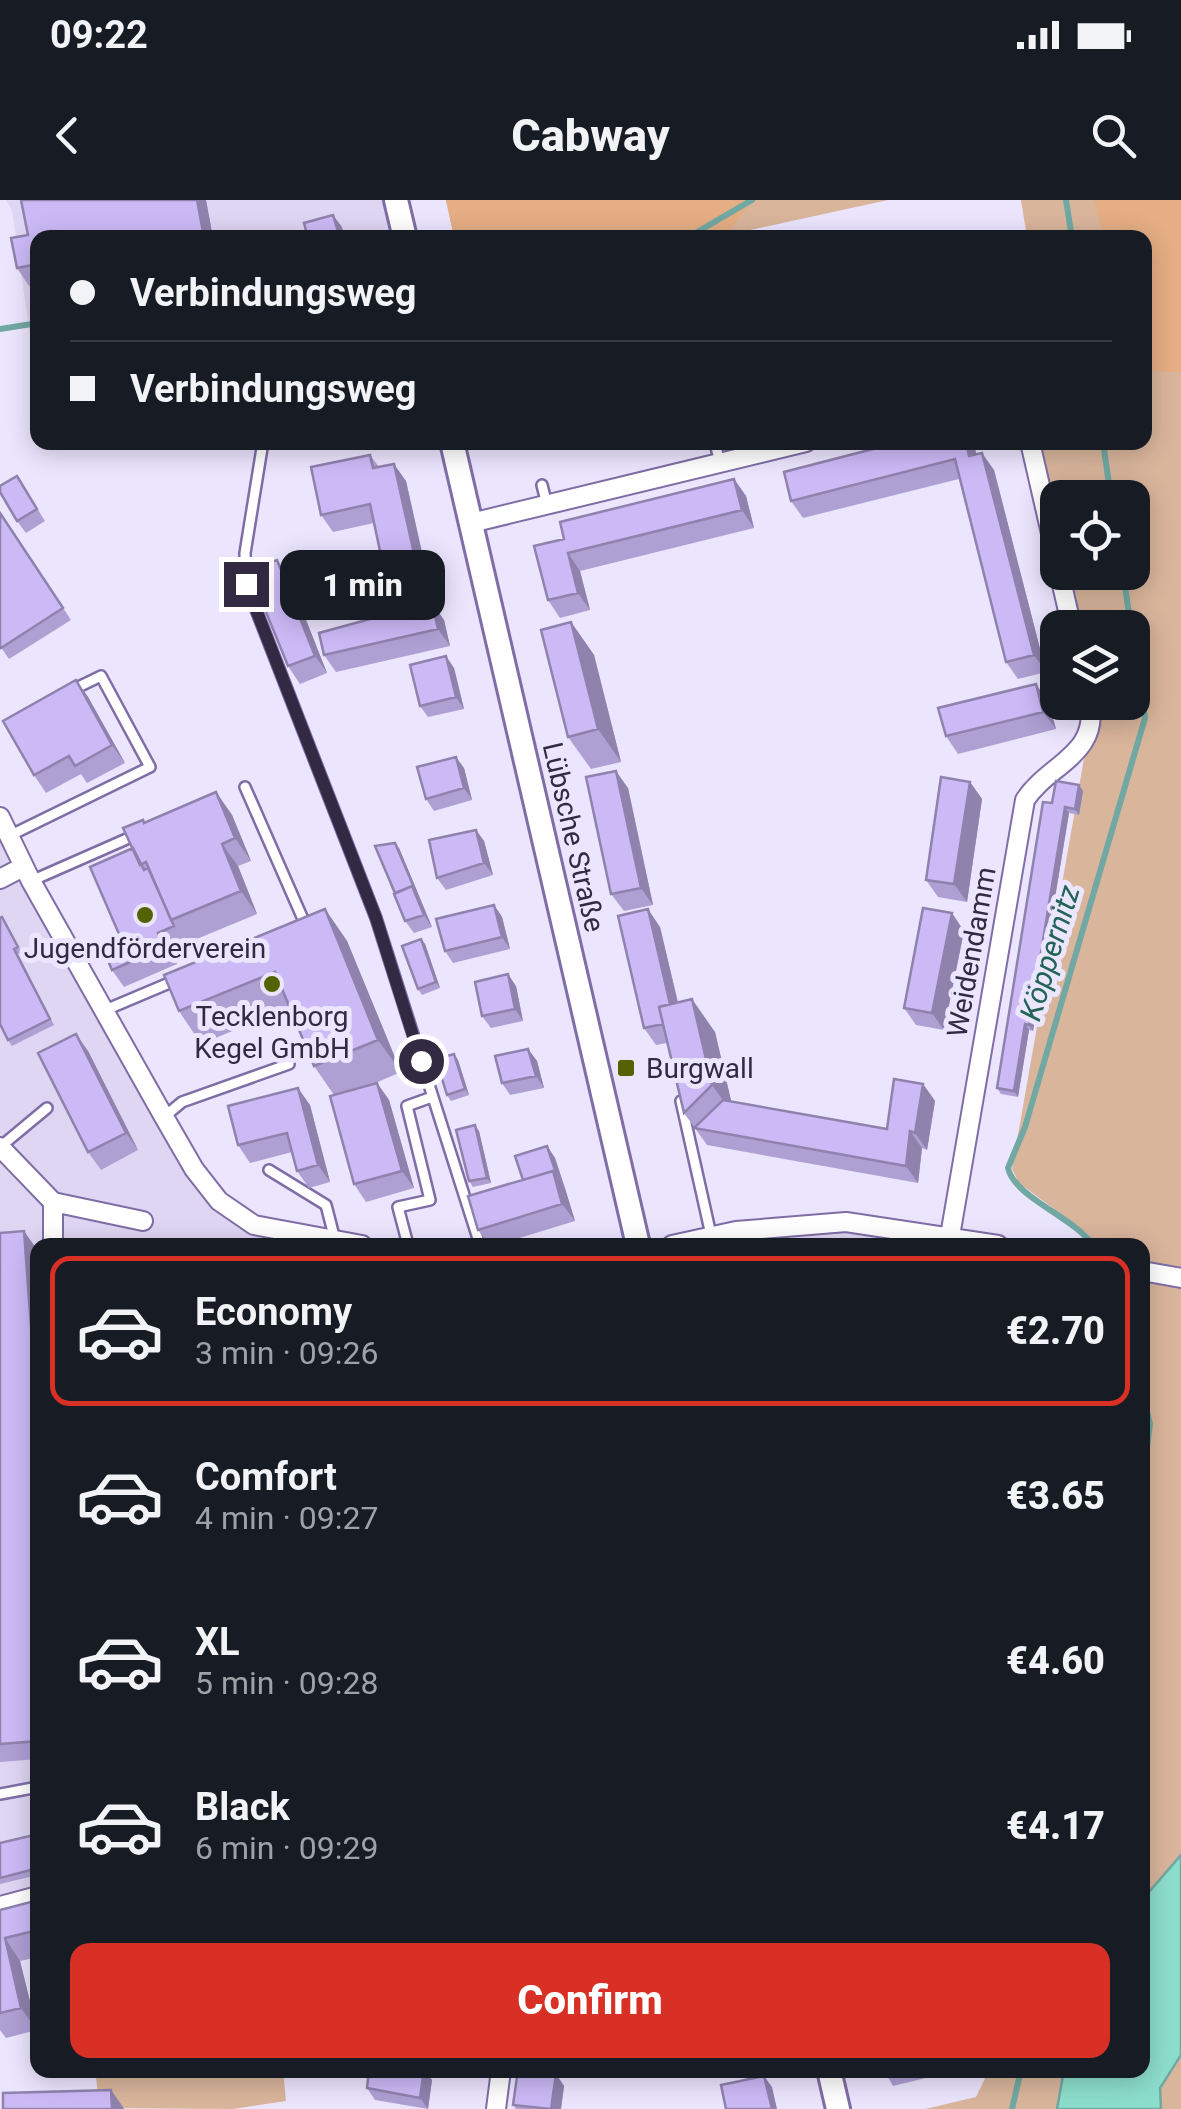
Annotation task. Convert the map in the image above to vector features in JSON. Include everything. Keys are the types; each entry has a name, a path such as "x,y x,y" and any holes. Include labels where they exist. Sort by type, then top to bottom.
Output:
{"street":[{"path":"396,200 403,230"},
{"name":"Lübsche Straße","path":"454,450 636,1238"},
{"path":"471,522 773,450"},
{"path":"1032,450 1040,486"},
{"name":"Weidendamm","path":"950,1236 1025,800 1032,788 1070,761 1086,741 1090,720"},
{"path":"0,818 103,1011 194,1169 219,1202 254,1225 324,1238"},
{"path":"0,879 27,874"},
{"path":"0,1147 52,1202 144,1221"},
{"path":"52,1202 53,1238"},
{"path":"702,1238 846,1222 961,1238"},
{"path":"1150,1272 1181,1278"},
{"path":"0,1906 30,1898"},
{"path":"496,2109 500,2078"},
{"path":"831,2078 838,2109"}],"lane":[{"path":"263,450 244,554 246,584 376,918 478,1238"},
{"path":"716,450 720,463"},
{"path":"542,485 547,506"},
{"path":"9,836 150,767 101,676 68,692"},
{"path":"245,786 306,926 288,934"},
{"path":"27,874 146,830"},
{"path":"103,1011 180,978"},
{"path":"164,1117 182,1102 289,1064"},
{"path":"677,1082 711,1236"},
{"path":"406,1238 398,1207 430,1200 407,1106 432,1097"},
{"path":"0,1147 47,1108"},
{"path":"269,1170 326,1205 334,1238"},
{"path":"0,1794 30,1788"}],"shaded area":[{"path":"6,200 396,200 403,230 30,230 30,335 12,210"},
{"path":"446,200 888,200 751,230 452,230"},
{"path":"446,200 753,200 730,230 452,230"},
{"path":"1021,200 1181,200 1181,2109 925,2109 976,2097 985,2078 1150,2078 1150,1238 1091,1238 1019,1183 1012,1169 1091,720 1150,720 1150,610 1068,610 1063,590 1150,590 1150,480 1040,480 1040,488 1032,450 1152,450 1152,230 1026,230"},
{"path":"1094,200 1181,200 1181,372 1152,371 1152,230 1102,230"},
{"path":"0,817 194,1169 254,1225 260,1238 30,1238 30,1898 0,1906"},
{"path":"846,1222 952,1238 725,1238"},
{"path":"1181,1855 1181,2055 1160,2088 1161,2109 1057,2109 1063,2078 1150,2078 1150,1891"},
{"path":"96,2078 284,2078 286,2101 233,2109 100,2108"}],"building":[{"path":"21,200 197,200 203,230 30,230 30,266 17,268 11,238 28,235"},
{"path":"333,215 338,230 306,230 304,223"},
{"path":"869,450 968,450 969,456 982,453 1034,655 1006,662 955,459 791,501 784,472"},
{"path":"370,455 373,468 394,464 415,558 383,565 370,504 321,515 311,467"},
{"path":"17,476 37,509 17,521 0,486"},
{"path":"734,479 742,510 568,553 578,593 548,600 534,546 564,539 560,522"},
{"path":"0,513 63,608 1,648 0,646"},
{"path":"277,560 315,656 288,666 249,570"},
{"path":"432,602 438,629 324,655 319,633"},
{"path":"571,622 598,729 568,737 541,630"},
{"path":"446,656 456,697 420,706 410,665"},
{"path":"76,680 112,745 75,766 69,756 34,775 3,721"},
{"path":"1036,684 1040,700 1040,713 946,736 938,708"},
{"path":"456,757 464,788 426,799 417,767"},
{"path":"616,771 641,888 611,894 586,777"},
{"path":"941,777 970,782 954,884 926,880"},
{"path":"1056,781 1079,785 1075,809 1065,807 1029,1025 1025,1024 1014,1091 997,1088 1043,802 1052,803"},
{"path":"216,792 235,838 222,844 241,891 171,920 146,862 140,865 123,828"},
{"path":"476,830 484,863 437,878 429,840"},
{"path":"395,843 416,892 412,886 395,893 375,846"},
{"name":"Jugendförderverein","path":"133,848 144,870 148,868 174,926 158,933 164,947 112,970 103,949 122,941 90,867"},
{"path":"412,886 424,915 405,921 394,894"},
{"path":"494,905 502,937 445,951 436,919"},
{"path":"923,908 952,913 932,1013 904,1008"},
{"path":"325,909 378,1040 314,1066 275,972 179,1011 164,975"},
{"path":"648,909 670,1004 659,1007 663,1024 644,1028 618,916"},
{"path":"2,917 50,1019 8,1040 0,1024"},
{"path":"421,939 436,982 418,989 402,946"},
{"path":"508,974 515,1009 482,1016 475,982"},
{"path":"692,999 712,1085 684,1113 659,1007"},
{"path":"76,1034 126,1133 88,1152 38,1053"},
{"path":"528,1049 536,1076 502,1083 495,1056"},
{"path":"454,1054 465,1089 447,1095 436,1059"},
{"path":"894,1079 923,1084 915,1133 910,1131 906,1166 694,1128 723,1100 887,1129"},
{"path":"377,1083 402,1171 354,1184 330,1096"},
{"path":"298,1088 318,1165 297,1171 287,1133 238,1145 228,1106"},
{"path":"475,1125 487,1178 469,1181 456,1130"},
{"path":"547,1146 557,1176 553,1171 523,1180 515,1156"},
{"path":"553,1171 562,1204 478,1230 468,1196"},
{"path":"24,1231 30,1313 30,1742 0,1744 0,1233"},
{"path":"30,1836 30,1870 0,1878 0,1843"},
{"path":"30,1902 30,1932 5,1938 21,2008 0,2013 0,1910"},
{"path":"368,2078 423,2078 420,2098 367,2088"},
{"path":"517,2078 555,2078 551,2109 513,2105"},
{"path":"764,2078 772,2109 726,2109 721,2085"},
{"path":"111,2090 112,2109 3,2109 3,2093"}],"waterway":[{"name":"Köppernitz","path":"701,230 752,200"},
{"name":"Köppernitz","path":"1066,200 1071,230"},
{"name":"Köppernitz","path":"0,329 30,324"},
{"name":"Köppernitz","path":"1104,450 1108,480"},
{"name":"Köppernitz","path":"1126,590 1128,610"},
{"name":"Köppernitz","path":"1087,1238 1021,1188 1008,1168 1025,1127 1144,720"},
{"name":"Köppernitz","path":"1012,2109 1019,2078"}],"place":[{"name":"Jugendförderverein","path":"145,915"},
{"name":"Tecklenborg Kegel GmbH","path":"272,984"},
{"name":"Burgwall","path":"626,1068"}],"route":[{"path":"246,584 376,918 421,1061"}]}
